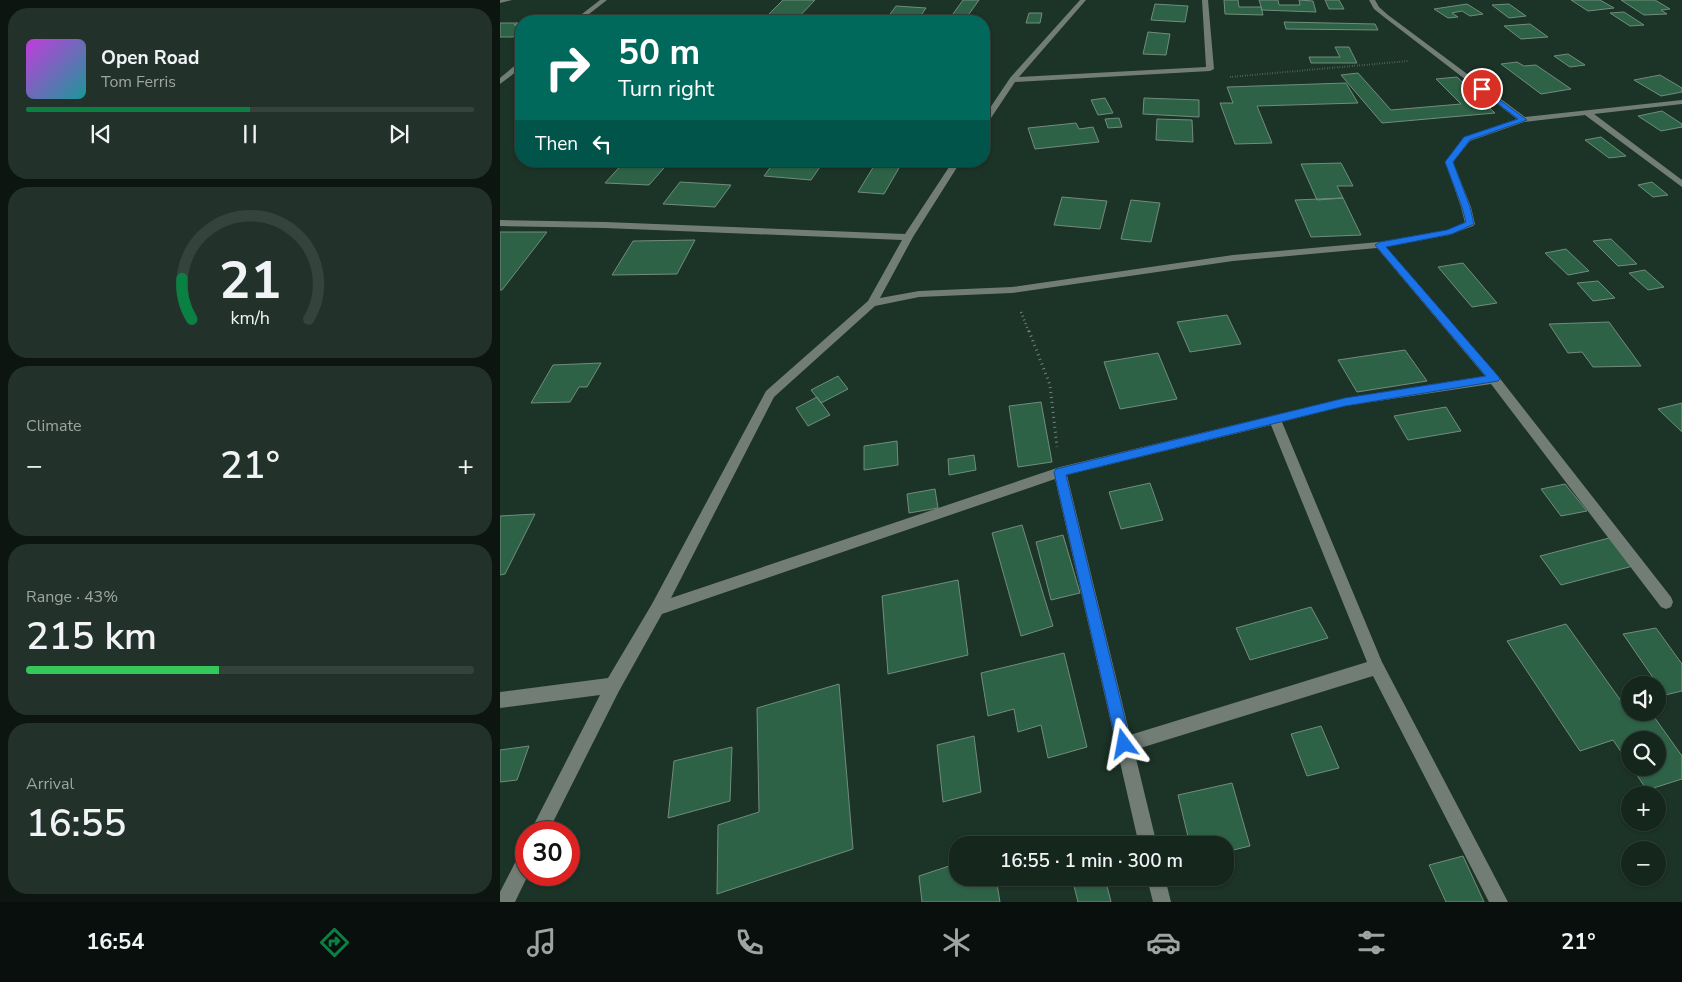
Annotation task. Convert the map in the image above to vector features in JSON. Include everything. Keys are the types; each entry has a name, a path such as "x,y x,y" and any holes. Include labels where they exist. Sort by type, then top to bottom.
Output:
{"street":[{"path":"500,1 509,0"},
{"path":"584,15 604,0"},
{"path":"990,113 1013,80 1083,0"},
{"path":"1013,80 1210,69 1205,0"},
{"path":"1372,0 1376,8 1386,16 1523,120"},
{"path":"500,82 515,70"},
{"path":"872,303 919,294 1012,290 1233,258 1380,245 1449,232 1470,224 1466,207 1449,162 1467,139 1523,120 1682,102"},
{"path":"1587,113 1682,184"},
{"path":"545,821 613,685 657,609 770,394 872,303 908,237 953,167"},
{"path":"500,223 605,225 908,237"},
{"path":"1380,245 1494,379 1666,602"},
{"path":"657,609 1060,472 1345,402 1494,379"},
{"path":"1275,419 1378,667 1499,902"},
{"path":"1060,472 1146,836"},
{"path":"1124,744 1378,667"},
{"path":"500,700 613,685"},
{"path":"505,902 515,882"},
{"path":"1158,886 1162,902"}],"path":[{"path":"1210,69 1215,79 1441,57"},
{"path":"1012,290 1050,385 1060,472"}],"building":[{"path":"783,0 815,0 801,15 768,15"},
{"path":"963,0 979,0 968,15 952,15"},
{"path":"1224,0 1238,0 1239,7 1261,7 1263,15 1225,14"},
{"path":"1259,0 1278,0 1279,5 1300,5 1299,0 1313,1 1316,12 1262,10"},
{"path":"1325,0 1339,0 1344,9 1329,9"},
{"path":"1571,0 1600,0 1614,8 1588,11"},
{"path":"1621,0 1655,0 1670,9 1661,10 1667,14 1644,15"},
{"path":"1155,4 1188,6 1185,22 1151,20"},
{"path":"1467,4 1483,14 1470,16 1462,11 1452,13 1458,17 1448,18 1434,9"},
{"path":"1509,4 1526,16 1509,18 1492,5"},
{"path":"896,6 926,8 921,15 889,15"},
{"path":"1624,12 1644,25 1630,26 1610,13"},
{"path":"1029,13 1042,13 1040,23 1026,23"},
{"path":"1284,22 1375,24 1378,30 1286,29"},
{"path":"500,23 515,23 515,35 513,37 500,37"},
{"path":"1530,24 1548,37 1521,39 1504,26"},
{"path":"1148,32 1170,34 1166,55 1143,54"},
{"path":"1335,47 1349,47 1357,63 1311,63 1309,57 1340,57"},
{"path":"1568,54 1585,65 1570,67 1554,56"},
{"path":"1517,62 1524,66 1536,65 1571,89 1541,94 1501,64"},
{"path":"1358,73 1391,110 1461,104 1436,79 1457,77 1495,113 1382,123 1341,75"},
{"path":"1660,75 1682,88 1682,92 1661,96 1634,80"},
{"path":"1346,83 1358,103 1257,106 1272,143 1235,144 1220,103 1233,103 1227,87"},
{"path":"1105,98 1113,113 1098,115 1091,100"},
{"path":"1144,98 1199,100 1199,117 1143,114"},
{"path":"1662,111 1682,124 1682,127 1661,131 1638,116"},
{"path":"1119,118 1122,127 1108,128 1105,119"},
{"path":"1157,119 1192,120 1193,142 1156,140"},
{"path":"1076,123 1079,129 1093,127 1099,142 1035,149 1028,128"},
{"path":"1601,137 1626,156 1609,158 1585,140"},
{"path":"1341,163 1353,186 1337,186 1343,198 1317,200 1301,164"},
{"path":"620,167 665,167 649,185 605,183"},
{"path":"771,167 820,167 811,180 764,176"},
{"path":"873,167 900,167 884,194 858,192"},
{"path":"680,182 731,185 715,207 663,204"},
{"path":"1652,182 1668,195 1653,197 1638,185"},
{"path":"1062,197 1107,201 1100,229 1054,225"},
{"path":"1343,198 1361,235 1311,237 1295,200"},
{"path":"1131,200 1160,203 1151,242 1121,239"},
{"path":"500,232 547,232 502,290 500,290"},
{"path":"1611,239 1637,264 1618,266 1593,241"},
{"path":"695,240 677,274 612,275 633,241"},
{"path":"1566,249 1589,271 1568,275 1545,253"},
{"path":"1463,263 1497,303 1472,307 1438,267"},
{"path":"1645,270 1664,287 1648,290 1629,273"},
{"path":"1598,281 1615,298 1593,301 1577,283"},
{"path":"1227,315 1241,344 1190,352 1177,322"},
{"path":"1609,322 1641,366 1593,367 1582,352 1568,353 1549,324"},
{"path":"1405,350 1427,381 1357,392 1338,360"},
{"path":"1158,353 1177,399 1120,409 1104,362"},
{"path":"601,363 587,387 579,387 570,402 531,403 553,365"},
{"path":"838,376 848,389 821,403 811,390"},
{"path":"817,397 830,415 808,426 796,408"},
{"path":"1041,402 1052,462 1018,467 1009,406"},
{"path":"1682,403 1682,432 1658,409"},
{"path":"1446,407 1461,431 1408,440 1394,416"},
{"path":"897,441 898,465 864,470 864,446"},
{"path":"974,455 976,470 949,475 948,459"},
{"path":"1150,483 1163,520 1121,529 1109,492"},
{"path":"1565,484 1587,511 1561,516 1541,489"},
{"path":"935,489 938,508 909,513 907,494"},
{"path":"535,514 505,574 500,575 500,516"},
{"path":"1022,525 1053,626 1021,636 992,533"},
{"path":"1063,535 1080,593 1051,600 1036,542"},
{"path":"1609,538 1633,566 1561,585 1540,556"},
{"path":"958,580 968,655 888,674 882,596"},
{"path":"1311,607 1328,638 1250,660 1236,628"},
{"path":"1566,624 1621,701 1621,721 1657,721 1664,731 1621,731 1621,752 1613,740 1580,751 1507,641"},
{"path":"1656,628 1682,664 1682,691 1666,695 1666,676 1652,676 1623,634"},
{"path":"1064,653 1087,747 1048,758 1041,725 1018,732 1014,709 988,716 981,673"},
{"path":"839,684 853,849 717,894 718,825 759,812 757,708"},
{"path":"1321,726 1339,768 1307,776 1291,734"},
{"path":"1666,734 1682,756 1682,779 1660,786 1644,786 1637,776 1666,776"},
{"path":"974,736 981,792 943,802 937,745"},
{"path":"529,746 517,780 500,782 500,750"},
{"path":"732,747 730,801 668,818 674,761"},
{"path":"1232,783 1250,846 1234,850 1234,836 1188,836 1178,795"},
{"path":"1463,856 1484,902 1446,902 1429,865"},
{"path":"949,866 949,886 997,886 1000,902 922,902 919,876"},
{"path":"1074,886 1107,886 1111,902 1078,902"}],"route":[{"path":"1124,744 1060,472 1345,402 1494,379 1380,245 1449,232 1470,224 1466,207 1449,162 1467,139 1523,120 1482,89"}]}
